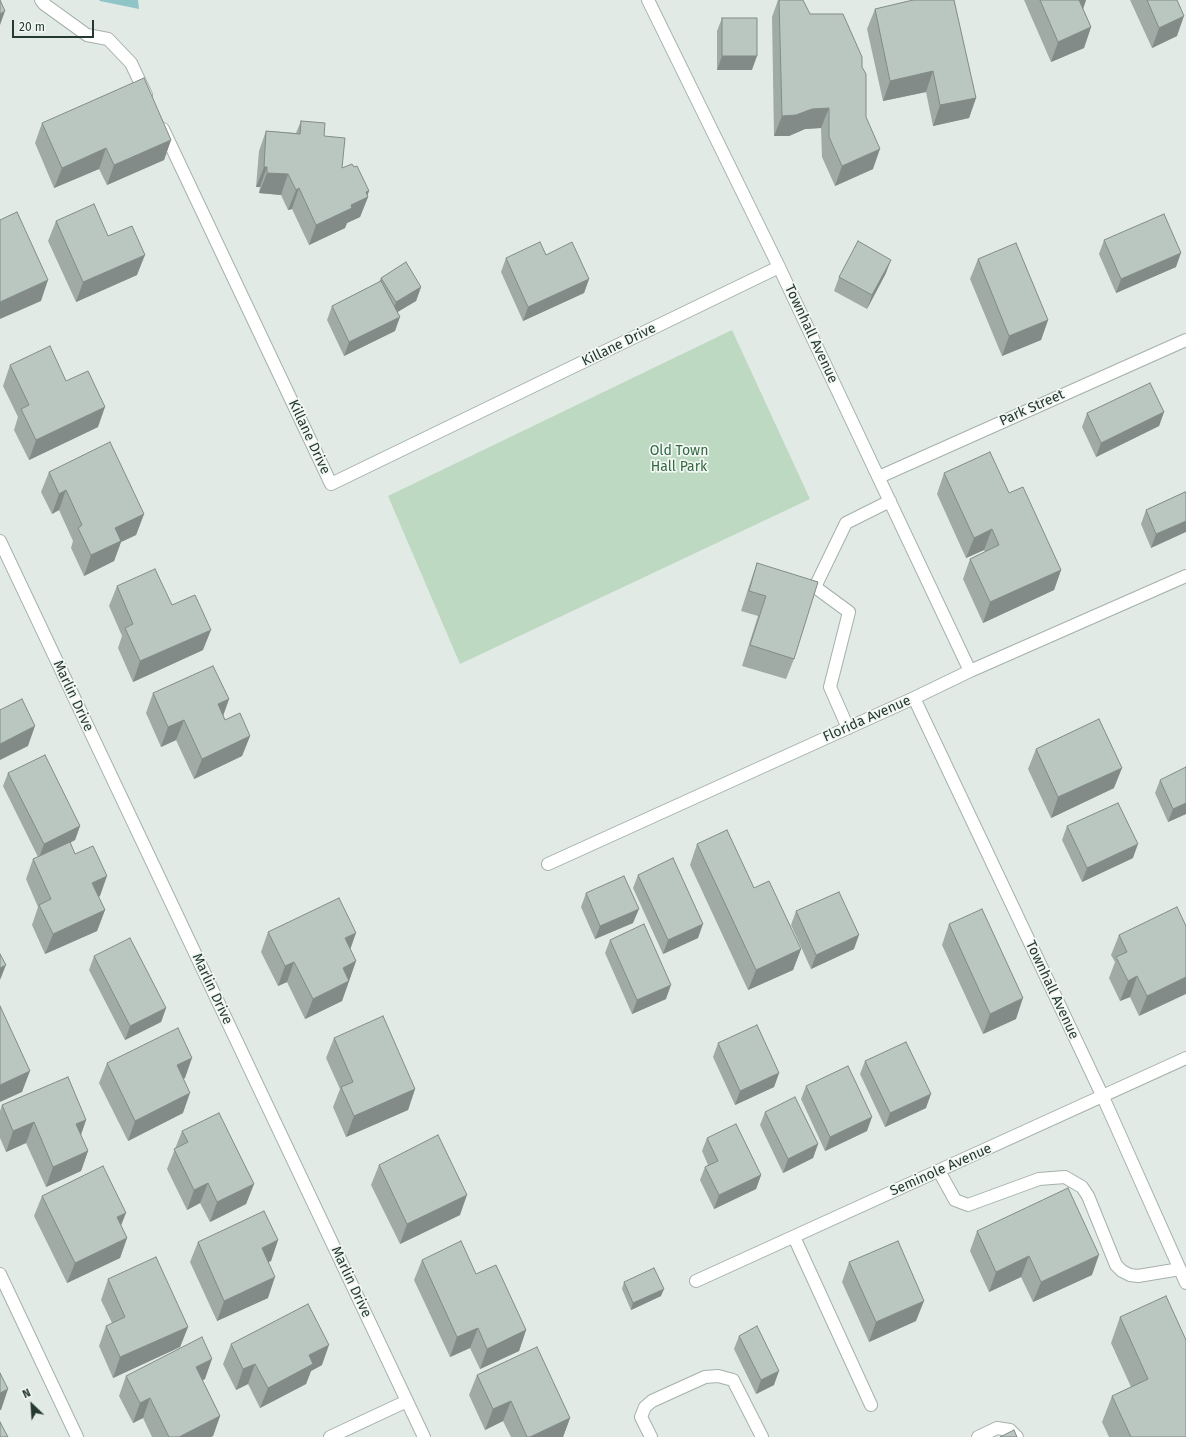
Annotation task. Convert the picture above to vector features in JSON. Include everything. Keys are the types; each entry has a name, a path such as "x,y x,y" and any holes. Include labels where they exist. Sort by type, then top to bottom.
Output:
{"street":[{"path":"41,0 44,4 87,35 108,39 131,63 151,105"},
{"name":"Townhall Avenue","path":"648,0 779,267 970,671"},
{"name":"Killane Drive","path":"158,119 331,484 779,267"},
{"name":"Park Street","path":"879,477 1186,340"},
{"path":"848,728 830,687 849,612 815,587 846,523 890,501"},
{"name":"Marlin Drive","path":"0,542 424,1437"},
{"name":"Florida Avenue","path":"548,864 914,698 970,671 1186,576"},
{"name":"Townhall Avenue","path":"914,698 1103,1097 1186,1283"},
{"name":"Seminole Avenue","path":"696,1281 1186,1058"},
{"path":"939,1171 955,1200 968,1205 1040,1179 1065,1176 1082,1187 1088,1196 1116,1265 1122,1271 1130,1276 1138,1276 1180,1269"},
{"path":"794,1237 871,1405"},
{"path":"0,1274 77,1437"},
{"path":"651,1437 641,1417 644,1407 652,1401 705,1377 718,1376 733,1380 762,1437"},
{"path":"330,1437 407,1401"},
{"path":"978,1437 997,1428 1010,1430 1017,1437"}],"green space":[{"name":"Old Town Hall Park","path":"732,330 810,499 460,664 388,496"}],"water":[{"path":"99,0 138,0 139,9 100,1"}],"building":[{"path":"0,0 5,11 0,14"},
{"path":"779,0 803,0 810,14 843,14 862,57 862,67 866,74 866,117 880,149 842,166 829,137 829,108 812,109 796,115 782,116"},
{"path":"913,0 954,0 976,98 940,105 933,71 890,81 875,9"},
{"path":"1040,0 1079,0 1091,27 1058,42"},
{"path":"1147,0 1177,0 1184,16 1159,28"},
{"path":"722,18 757,18 757,56 722,56"},
{"path":"144,78 171,140 114,165 106,148 62,168 42,123"},
{"path":"301,121 325,123 324,136 345,138 342,168 352,164 354,167 357,166 369,191 366,192 368,197 351,205 352,208 316,225 299,188 296,190 288,174 267,173 267,167 264,167 266,131 300,134"},
{"path":"94,204 108,236 132,226 145,255 83,282 56,221"},
{"path":"17,212 48,280 0,302 0,220"},
{"path":"1164,214 1181,253 1121,279 1104,240"},
{"path":"858,241 891,260 872,295 839,277"},
{"path":"540,242 546,255 572,242 589,279 528,307 506,258"},
{"path":"1016,243 1048,320 1009,336 978,259"},
{"path":"406,262 421,287 396,302 381,278"},
{"path":"381,281 400,317 349,342 332,306"},
{"path":"50,346 66,381 88,371 105,407 36,440 21,409 29,405 10,365"},
{"path":"1150,383 1164,412 1101,443 1087,413"},
{"path":"110,442 144,514 115,528 121,541 91,555 78,528 82,525 66,490 59,494 49,472"},
{"path":"990,452 1009,493 1023,487 1061,570 990,602 970,559 999,545 992,529 974,538 944,473"},
{"path":"1185,492 1186,521 1156,534 1146,510"},
{"path":"757,563 818,582 794,659 750,645 766,596 749,591"},
{"path":"155,569 172,605 195,595 211,630 140,661 125,628 133,624 117,586"},
{"path":"213,666 229,699 218,704 225,720 240,713 250,736 202,759 184,720 168,727 153,693"},
{"path":"22,699 35,726 0,744 0,710"},
{"path":"1099,719 1122,768 1058,797 1036,749"},
{"path":"45,755 80,826 44,844 8,773"},
{"path":"1186,767 1186,803 1173,809 1160,780"},
{"path":"1118,803 1138,844 1087,868 1067,826"},
{"path":"727,830 754,888 769,881 801,949 756,970 697,844"},
{"path":"70,842 75,854 93,846 107,876 92,883 105,910 53,934 39,905 51,899 33,859"},
{"path":"673,858 703,924 668,940 638,875"},
{"path":"624,876 639,909 600,926 586,893"},
{"path":"839,892 859,935 816,955 796,911"},
{"path":"339,898 356,933 345,938 356,961 343,968 349,981 313,999 294,962 285,966 268,932"},
{"path":"1177,907 1186,926 1186,977 1147,996 1137,976 1128,981 1116,957 1127,952 1119,935"},
{"path":"982,909 1023,998 990,1014 949,924"},
{"path":"644,924 671,985 637,1000 610,940"},
{"path":"130,938 166,1008 130,1026 94,956"},
{"path":"0,954 6,965 0,968"},
{"path":"0,1006 30,1071 0,1085"},
{"path":"383,1016 415,1089 354,1116 341,1087 353,1082 334,1038"},
{"path":"757,1025 779,1073 740,1091 718,1043"},
{"path":"178,1028 192,1058 177,1065 190,1093 135,1121 107,1063"},
{"path":"906,1042 931,1094 890,1113 865,1061"},
{"path":"848,1066 872,1117 830,1137 806,1086"},
{"path":"68,1077 86,1120 76,1124 88,1151 53,1167 34,1122 13,1131 2,1105"},
{"path":"795,1097 818,1144 788,1159 765,1112"},
{"path":"219,1113 254,1184 217,1202 208,1183 194,1190 174,1149 188,1142 182,1131"},
{"path":"736,1124 761,1175 719,1195 705,1167 718,1161 707,1138"},
{"path":"438,1135 467,1195 407,1224 379,1165"},
{"path":"103,1166 126,1213 117,1217 127,1238 75,1263 42,1196"},
{"path":"1068,1188 1099,1255 1041,1282 1029,1256 996,1272 977,1231"},
{"path":"264,1211 278,1240 262,1248 275,1277 224,1301 198,1242"},
{"path":"461,1241 476,1274 496,1265 526,1330 487,1349 478,1328 457,1337 422,1260"},
{"path":"898,1241 924,1301 876,1322 849,1262"},
{"path":"156,1257 188,1327 120,1357 106,1326 125,1317 108,1279"},
{"path":"654,1268 664,1289 633,1303 624,1282"},
{"path":"1166,1296 1186,1340 1186,1437 1131,1437 1112,1396 1148,1379 1120,1317"},
{"path":"308,1304 329,1345 309,1355 313,1364 268,1388 255,1364 243,1369 231,1344"},
{"path":"757,1326 779,1371 761,1380 739,1336"},
{"path":"202,1337 212,1359 196,1367 220,1416 179,1437 169,1437 150,1398 140,1403 126,1376"},
{"path":"537,1347 570,1418 530,1437 527,1437 511,1401 493,1409 477,1375"},
{"path":"0,1373 8,1389 0,1393"},
{"path":"0,1422 8,1437 0,1437"},
{"path":"1014,1430 1017,1437 1000,1437"}]}
